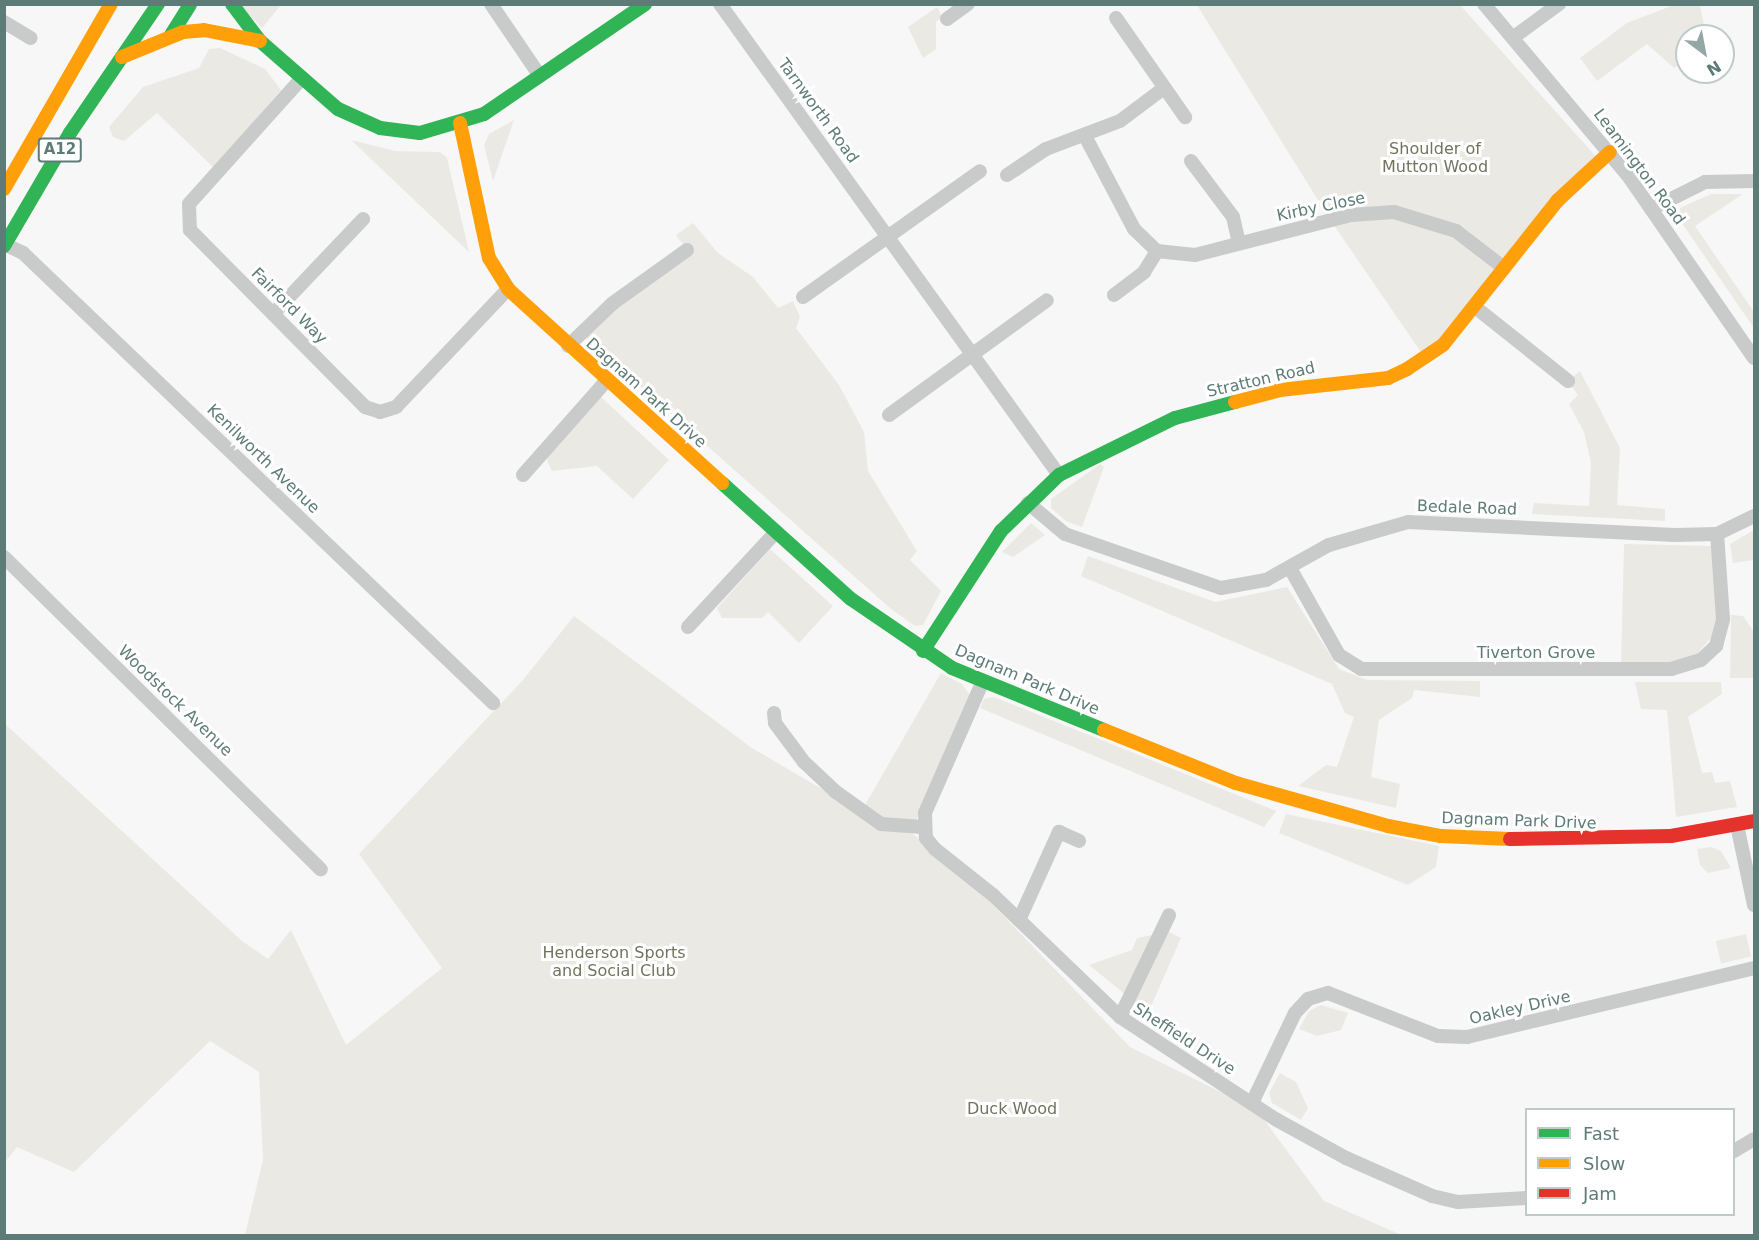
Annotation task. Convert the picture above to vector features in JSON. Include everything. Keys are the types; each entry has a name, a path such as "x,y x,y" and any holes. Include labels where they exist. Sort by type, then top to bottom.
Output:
{"main road":[{"name":"A12","path":"4,189 111,4"},
{"name":"A12","path":"5,244 117,60 158,4"},
{"path":"171,35 190,4"},
{"path":"232,4 260,41 338,110 380,128 420,133 484,114 645,4"},
{"path":"117,60 171,35 204,30 260,41"},
{"name":"Dagnam Park Drive","path":"460,123 489,258 508,289 568,346 851,599 923,651 982,683 1274,796 1388,826 1440,836 1569,842 1671,836 1755,821"},
{"name":"Stratton Road","path":"923,651 980,559 1028,503 1059,475 1136,432 1194,412 1310,383 1388,378 1443,345 1557,201 1610,152"}],"street":[{"path":"491,4 540,76"},
{"name":"Tarnworth Road","path":"720,4 1059,475"},
{"path":"947,19 968,4"},
{"name":"Leamington Road","path":"1484,4 1610,152 1755,358"},
{"path":"1514,37 1559,4"},
{"path":"1116,18 1185,117"},
{"path":"4,22 31,38"},
{"name":"Fairford Way","path":"302,78 194,198 187,214 190,230 365,407 380,412 396,407 508,289"},
{"path":"1007,175 1046,149 1120,121 1164,88"},
{"path":"1085,136 1134,229 1158,251 1144,272 1114,295"},
{"path":"1191,161 1233,217 1239,243"},
{"path":"803,297 980,171"},
{"path":"1651,208 1705,182 1755,181"},
{"name":"Kirby Close","path":"1158,251 1182,256 1352,215 1394,212 1456,231 1504,268"},
{"path":"273,315 363,219"},
{"name":"Kenilworth Avenue","path":"5,244 115,340 493,703"},
{"path":"568,346 613,303 687,250"},
{"path":"889,415 1047,300"},
{"path":"1475,307 1568,381"},
{"path":"523,475 607,380"},
{"name":"Bedale Road","path":"1028,503 1065,534 1204,586 1239,587 1290,568 1329,545 1408,522 1717,534 1755,516"},
{"path":"688,627 776,532"},
{"name":"Tiverton Grove","path":"1290,568 1339,655 1361,669 1671,669 1701,660 1716,646 1723,620 1717,534"},
{"name":"Woodstock Avenue","path":"4,557 321,870"},
{"path":"774,713 775,723 804,762 836,792 881,824 923,827 982,683"},
{"path":"1737,825 1755,905"},
{"name":"Sheffield Drive","path":"923,827 935,849 1019,920 1120,1017 1252,1102 1346,1158 1432,1196 1458,1202 1525,1198"},
{"path":"1019,920 1059,832 1079,841"},
{"path":"1120,1017 1169,915"},
{"name":"Oakley Drive","path":"1252,1102 1295,1013 1308,999 1328,993 1438,1036 1467,1037 1755,968"},
{"path":"1735,1150 1755,1139"}],"green space":[{"path":"239,5 281,5 262,28"},
{"name":"Shoulder of Mutton Wood","path":"1197,5 1460,5 1600,161 1425,358 1331,221"},
{"path":"1674,5 1700,5 1704,24 1675,24 1674,68 1647,44 1597,81 1580,58 1627,23"},
{"path":"937,7 942,17 936,22 936,49 923,58 908,27"},
{"path":"220,48 265,69 281,90 214,168 157,113 124,141 113,137 109,127 143,87 199,68 209,49"},
{"path":"514,120 493,181 484,145 489,134"},
{"path":"351,140 395,151 440,152 447,158 469,252"},
{"path":"1711,194 1743,194 1695,226 1754,312 1754,328 1679,219 1680,208"},
{"path":"693,223 718,253 753,277 778,308 793,301 800,317 796,328 839,385 864,432 868,471 917,551 910,560 941,591 923,625 915,626 891,609 581,334 687,250 676,235"},
{"path":"1580,371 1620,448 1617,505 1665,509 1665,521 1532,514 1534,503 1589,506 1591,463 1584,432 1569,404 1578,395 1568,381"},
{"path":"601,397 669,460 633,499 597,466 552,471 548,463 547,457"},
{"path":"1100,464 1104,467 1082,527 1066,521 1051,508 1051,499"},
{"path":"1031,523 1045,535 1013,557 1002,552"},
{"path":"1754,530 1754,560 1733,563 1730,544"},
{"path":"1624,544 1712,546 1718,615 1711,638 1697,654 1671,664 1621,665"},
{"path":"770,549 833,606 799,643 768,612 762,618 722,618 717,608"},
{"path":"1088,556 1215,602 1287,587 1339,669 1367,680 1480,681 1480,697 1414,690 1412,698 1379,720 1371,777 1400,784 1396,808 1298,786 1326,765 1337,767 1354,717 1345,713 1332,684 1081,576"},
{"path":"1731,615 1743,616 1754,632 1754,678 1730,678"},
{"path":"574,616 752,748 861,812 941,673 962,684 970,695 913,828 907,829 970,881 1130,1047 1257,1110 1324,1201 1399,1234 1423,1235 245,1235 263,1160 259,1072 210,1041 74,1172 17,1147 5,1162 4,723 242,941 268,959 291,930 346,1045 442,968 359,854 523,680"},
{"path":"1635,682 1721,682 1722,694 1688,717 1702,773 1712,772 1715,783 1730,781 1737,807 1676,817 1667,710 1641,709"},
{"path":"994,697 1276,811 1264,827 980,708 984,699"},
{"path":"1286,814 1439,846 1436,867 1408,885 1279,833"},
{"path":"1711,847 1721,851 1731,868 1708,873 1700,865 1697,849"},
{"path":"1169,932 1181,938 1148,1013 1089,965 1132,950 1137,938"},
{"path":"1746,934 1751,956 1721,963 1716,941"},
{"path":"1321,1005 1348,1013 1341,1030 1317,1036 1299,1029 1309,1011"},
{"path":"1280,1073 1296,1082 1308,1108 1301,1120 1272,1103 1269,1093"}],"traffic: fast":[{"path":"4,246 70,133 158,4"},
{"path":"171,35 190,4"},
{"path":"232,4 260,41 338,109 380,128 420,133 484,114 645,4"},
{"path":"923,651 1001,531 1059,475 1175,418 1235,402"},
{"path":"722,483 851,599 952,668 1104,730"}],"traffic: slow":[{"path":"4,189 111,4"},
{"path":"122,57 183,32 204,30 260,41"},
{"path":"460,123 489,258 508,289 722,483"},
{"path":"1235,402 1280,390 1388,378 1407,369 1443,345 1557,201 1610,152"},
{"path":"1104,730 1236,783 1388,826 1441,836 1510,839"}],"traffic: jam":[{"path":"1510,839 1671,836 1754,821"}],"park label":[{"name":"Henderson Sports and Social Club","path":"614,962"},
{"name":"Duck Wood","path":"1012,1109"}]}
